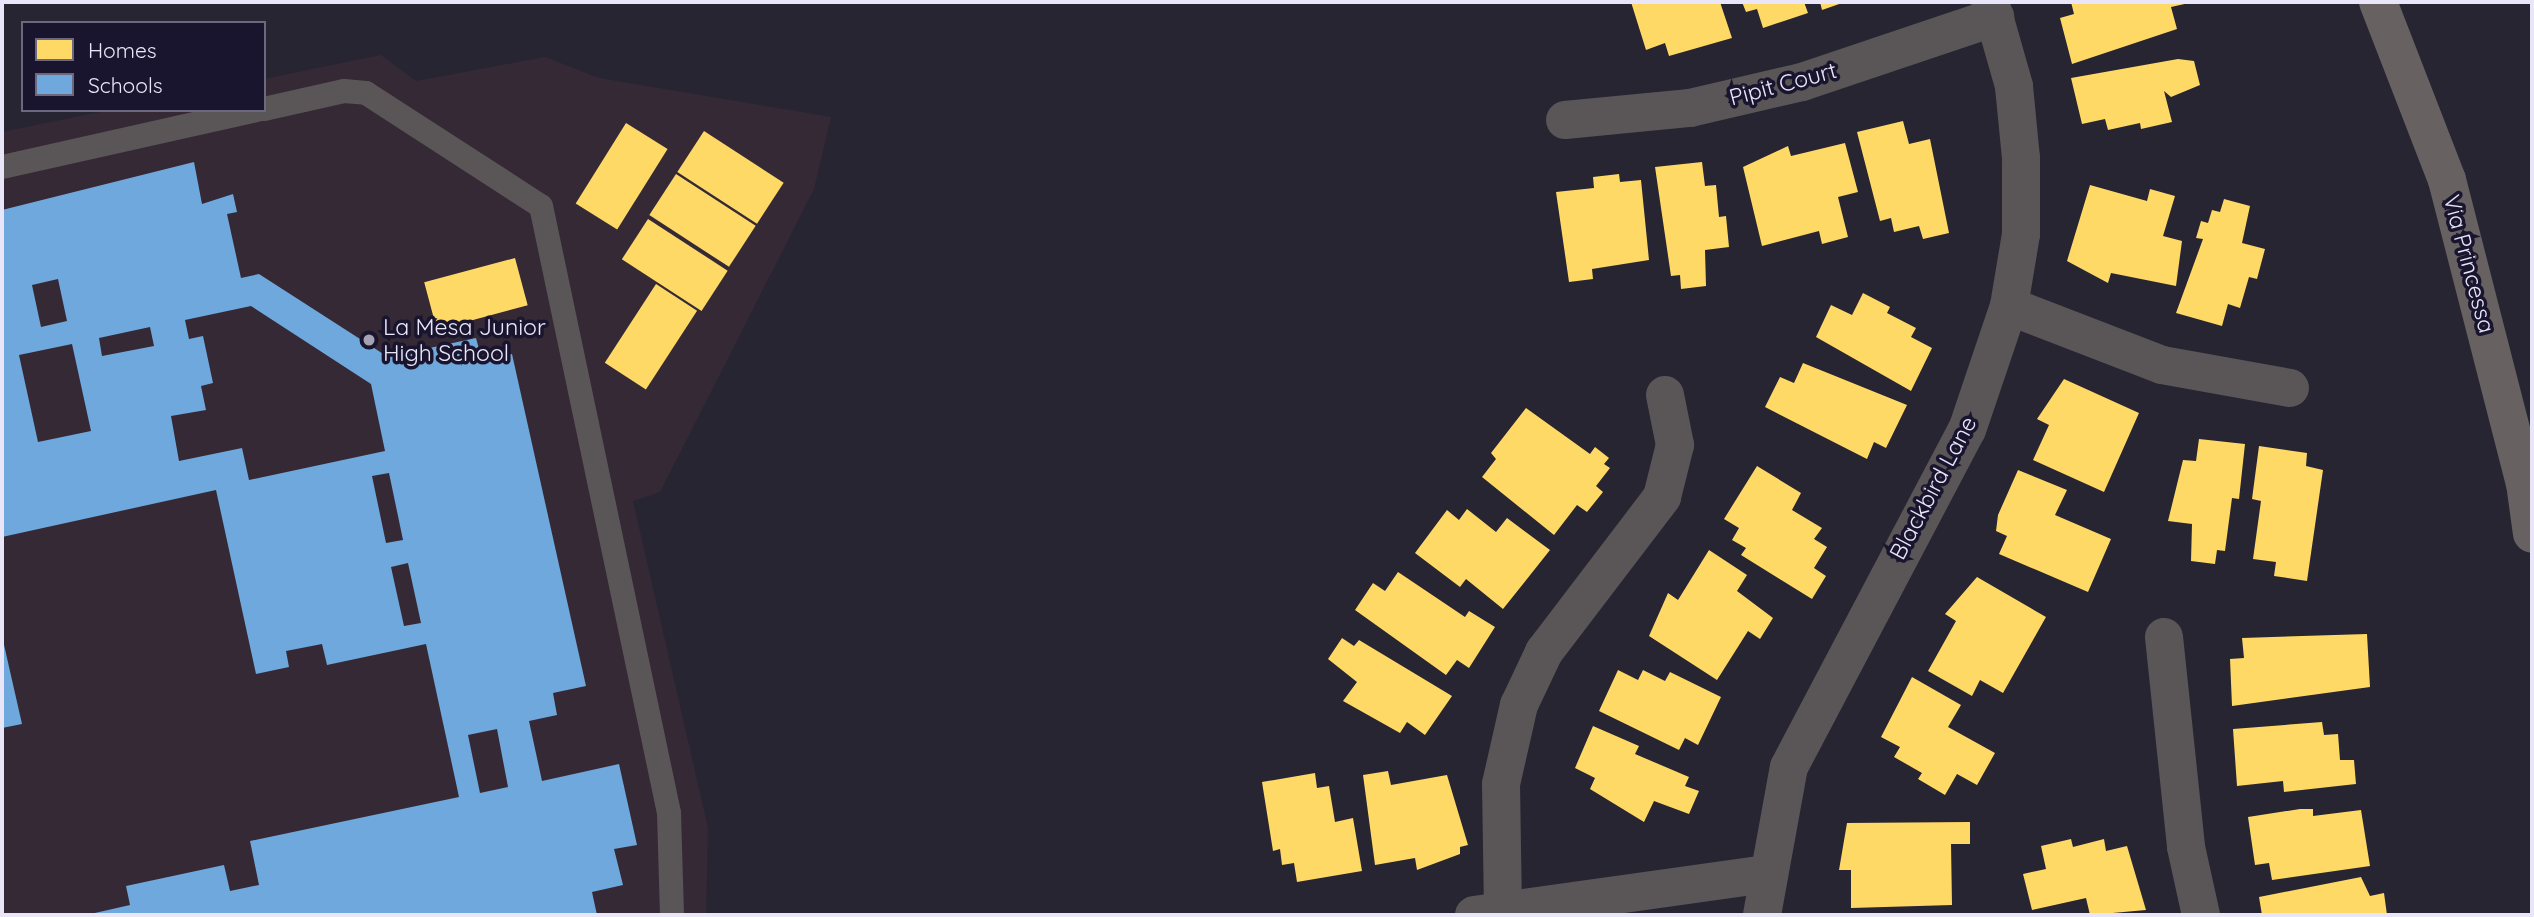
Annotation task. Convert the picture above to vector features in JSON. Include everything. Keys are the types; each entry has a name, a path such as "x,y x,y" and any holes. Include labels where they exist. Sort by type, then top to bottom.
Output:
{"street":[{"name":"Via Princessa","path":"2378,2 2447,180 2525,483 2532,534"},
{"name":"Pipit Court","path":"1565,120 1690,108 1802,82 1992,10"},
{"name":"Blackbird Lane","path":"1762,915 1766,874 1788,767 1967,430 2010,306 2021,234 2021,158 2014,86 1992,10"},
{"path":"2010,306 2162,365 2290,388"},
{"path":"1665,395 1675,445 1662,497 1544,652 1519,705 1501,784 1489,913 1766,874"},
{"path":"2164,637 2186,846 2201,915"}],"lane":[{"path":"266,109 366,93 541,206 669,813 672,915"},
{"path":"2,167 248,112"}],"shaded area":[{"name":"La Mesa Junior High School","path":"381,55 416,81 545,57 599,78 831,117 814,189 660,492 633,501 708,828 706,915 2,915 2,132 100,112 266,112 266,79"}],"building: Homes":[{"path":"1631,2 1720,2 1732,38 1669,56 1665,43 1646,50"},
{"path":"1742,2 1804,2 1808,13 1763,28 1757,9 1746,12"},
{"path":"1820,2 1845,2 1822,10"},
{"path":"2071,2 2189,3 2171,7 2177,29 2072,64 2060,18 2074,14"},
{"path":"2178,59 2194,61 2200,85 2171,97 2164,91 2172,122 2141,129 2140,123 2108,130 2105,119 2082,124 2071,78"},
{"path":"1903,121 1909,144 1930,139 1949,233 1923,239 1919,226 1894,232 1891,218 1880,221 1857,132"},
{"path":"626,123 668,149 617,230 576,204"},
{"path":"704,131 784,183 757,224 677,172"},
{"path":"1845,143 1858,192 1838,197 1848,237 1822,244 1819,231 1762,246 1743,167 1788,146 1791,156"},
{"path":"1702,162 1705,186 1716,185 1719,217 1726,216 1729,247 1705,250 1706,286 1681,289 1680,275 1671,276 1655,167"},
{"path":"676,174 756,226 729,267 649,215"},
{"path":"1619,174 1620,182 1641,180 1649,260 1592,269 1593,279 1569,282 1556,192 1594,188 1593,177"},
{"path":"2090,185 2147,201 2150,189 2175,196 2163,236 2182,241 2176,286 2111,273 2108,283 2067,261"},
{"path":"2224,199 2250,206 2242,243 2265,249 2257,279 2249,277 2240,308 2228,304 2222,326 2176,313 2203,239 2196,238 2201,221 2208,223 2212,210 2220,212"},
{"path":"648,219 728,271 702,311 622,259"},
{"path":"515,258 528,305 437,330 424,282"},
{"path":"656,284 697,311 646,390 605,363"},
{"path":"1863,293 1890,307 1887,313 1916,328 1911,337 1932,348 1911,391 1816,337 1831,305 1852,315"},
{"path":"1803,363 1907,405 1886,448 1874,442 1867,459 1765,407 1780,377 1794,383"},
{"path":"2064,379 2139,413 2104,492 2033,460 2049,425 2037,419"},
{"path":"1526,408 1590,454 1595,447 1609,458 1604,464 1610,468 1596,486 1603,492 1587,512 1577,505 1554,535 1482,477 1496,459 1491,453"},
{"path":"2199,439 2245,444 2239,499 2232,498 2225,551 2217,550 2215,564 2191,561 2192,524 2168,521 2183,460 2196,461"},
{"path":"2259,446 2307,453 2306,466 2323,470 2307,581 2274,576 2276,562 2253,559 2261,501 2252,499"},
{"path":"1757,466 1801,493 1792,510 1822,528 1814,539 1827,547 1814,568 1826,576 1812,599 1741,555 1746,548 1732,540 1739,528 1724,519"},
{"path":"2018,470 2067,490 2055,515 2111,539 2088,592 1999,554 2007,536 1996,531 1998,515"},
{"path":"1467,509 1496,532 1507,518 1550,550 1503,609 1466,579 1460,587 1415,553 1447,510 1459,520"},
{"path":"1709,550 1747,575 1737,591 1773,618 1760,639 1748,631 1717,680 1649,636 1668,593 1678,600"},
{"path":"1398,572 1465,617 1469,611 1495,627 1469,668 1457,660 1446,675 1355,610 1373,583 1385,591"},
{"path":"1977,577 2046,617 2003,693 1980,680 1972,696 1928,671 1956,621 1945,614"},
{"path":"2367,634 2370,687 2232,706 2230,659 2244,658 2242,638"},
{"path":"1342,638 1354,646 1359,640 1452,696 1425,735 1407,722 1400,733 1343,701 1357,682 1328,659"},
{"path":"1618,670 1638,680 1643,670 1665,681 1670,672 1721,697 1698,745 1685,738 1679,750 1599,711"},
{"path":"1912,677 1961,705 1948,727 1995,753 1977,785 1957,774 1945,795 1918,779 1922,773 1894,757 1900,747 1881,737"},
{"path":"2322,722 2324,735 2338,734 2340,760 2354,760 2356,784 2284,792 2283,781 2237,786 2233,729"},
{"path":"1593,726 1639,746 1635,754 1689,777 1685,786 1699,791 1689,814 1654,801 1644,822 1590,789 1595,778 1575,768"},
{"path":"1388,771 1391,785 1447,775 1468,845 1460,847 1460,854 1417,870 1415,858 1375,865 1363,775"},
{"path":"1315,773 1317,788 1329,786 1335,822 1353,818 1362,871 1297,882 1294,863 1282,865 1280,849 1273,851 1262,782"},
{"path":"2313,809 2313,816 2361,810 2370,866 2272,880 2269,863 2255,865 2248,817"},
{"path":"1970,822 1970,844 1951,844 1952,905 1851,908 1851,870 1839,870 1847,823"},
{"path":"2071,839 2073,847 2104,839 2106,851 2127,846 2146,910 2090,915 2086,898 2032,910 2023,874 2046,869 2041,846"},
{"path":"2361,877 2370,896 2384,893 2387,915 2262,915 2259,897"}],"building: Schools":[{"path":"194,162 202,204 233,194 237,212 227,214 241,278 259,274 388,357 476,338 482,360 512,354 586,686 553,693 557,715 529,721 542,781 619,764 637,845 614,849 623,885 592,892 597,915 86,915 130,905 126,886 224,865 230,891 259,885 250,841 459,797 426,644 327,665 322,644 286,651 289,667 256,674 216,490 2,537 2,210","holes":["58,279 67,321 41,327 32,285","251,306 371,384 385,451 249,480 242,448 179,461 171,416 206,410 201,386 213,383 203,336 189,339 185,320","150,327 154,346 102,356 99,338","72,344 91,431 38,442 19,355","389,473 403,540 386,543 372,476","408,563 421,623 404,626 391,567","497,729 508,787 480,793 468,735"]},
{"path":"2,636 22,724 2,728"}],"place":[{"name":"La Mesa Junior High School","path":"369,340"}]}
